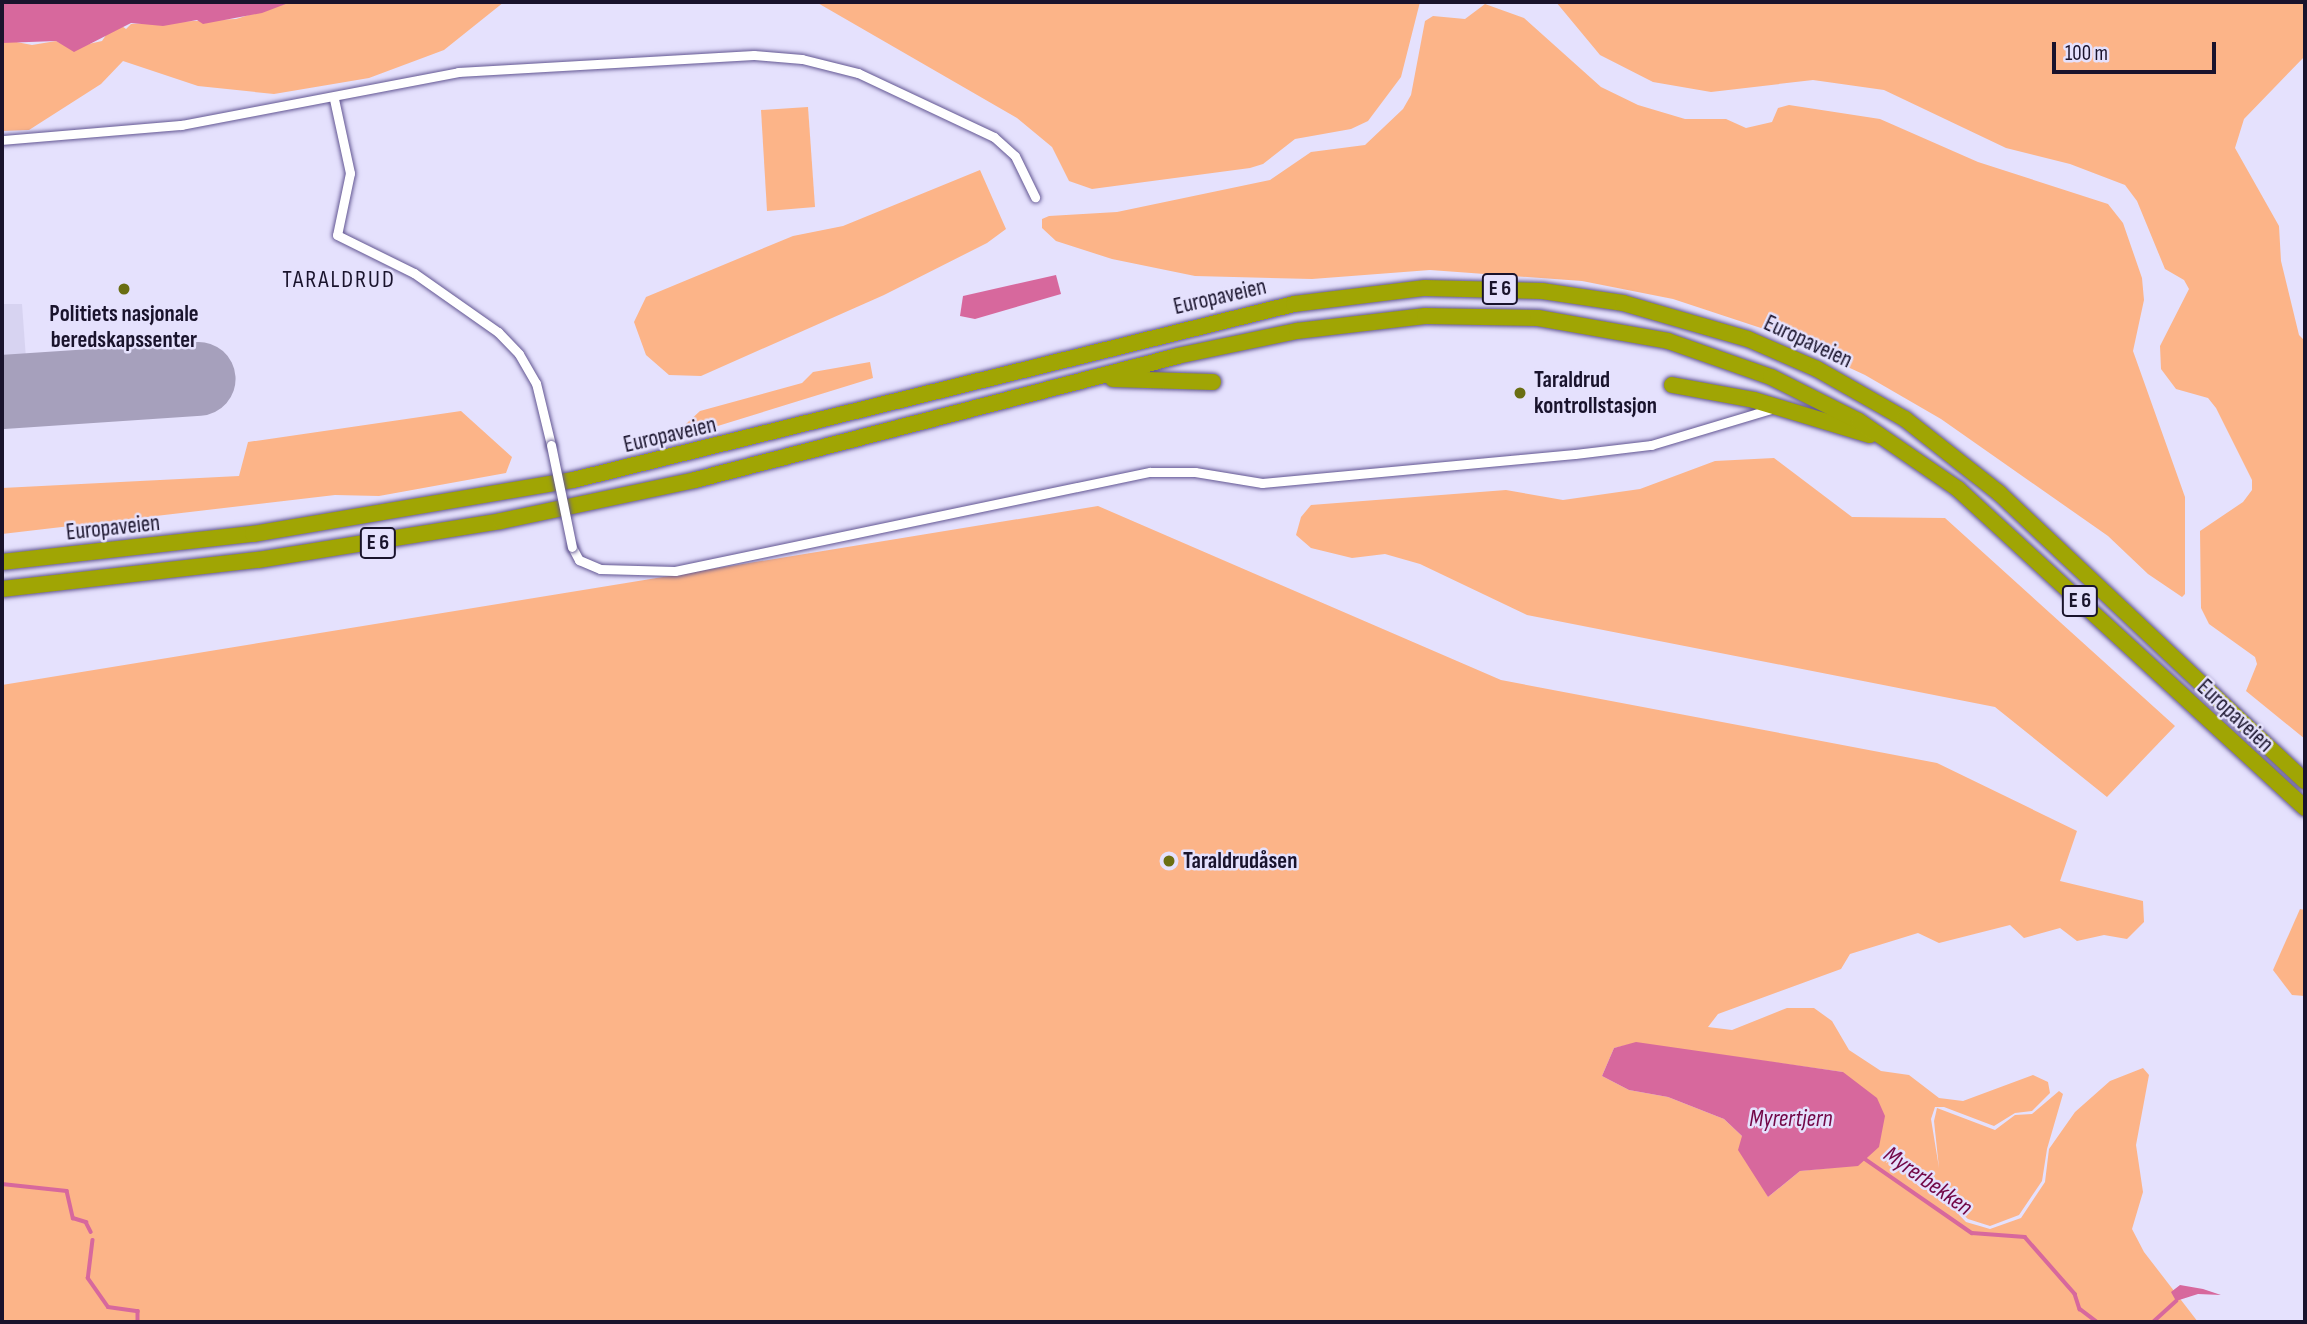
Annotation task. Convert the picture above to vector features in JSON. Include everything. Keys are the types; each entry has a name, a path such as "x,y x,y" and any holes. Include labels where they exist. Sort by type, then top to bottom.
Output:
{"highway":[{"name":"Europaveien","path":"2,562 253,534 496,495 690,454 1128,341 1294,304 1424,288 1542,291 1623,303 1748,339 1827,374 1905,419 1999,493 2305,780"},
{"name":"Europaveien","path":"2,589 246,562 488,523 750,467 1086,380 1340,324 1501,315 1619,329 1708,353 1807,393 1892,442 1985,513 2305,808"},
{"name":"E 6","path":"1086,380 1213,382"},
{"name":"E 6","path":"1672,385 1779,406 1892,442"}],"street":[{"path":"2,139 181,125 334,99 458,72 726,55 802,59 858,73 994,137 1015,156 1035,197"},
{"path":"334,99 350,173 337,235 414,274 498,332 519,354 536,383 572,547 579,560 600,569 675,571 1150,472 1195,472 1262,483 1651,445 1779,406"}],"shaded area":[{"path":"291,2 504,2 444,50 369,78 274,94 198,86 123,61 101,84 29,130 2,131 2,43 6,40 32,45 56,41 71,48 102,41 108,32 122,26 126,29 131,24 236,19"},
{"path":"816,2 1420,2 1401,77 1368,121 1351,129 1295,139 1263,164 1250,168 1092,189 1069,181 1052,147 1017,118"},
{"path":"1556,2 2305,2 2305,56 2244,119 2235,148 2279,226 2281,261 2299,335 2305,341 2305,739 2246,691 2257,664 2255,657 2209,624 2201,608 2200,531 2243,502 2252,490 2252,480 2216,408 2208,398 2176,389 2161,369 2160,346 2189,289 2184,280 2165,269 2137,201 2125,185 2070,164 2006,148 1884,90 1813,80 1711,92 1653,82 1600,55"},
{"path":"1485,4 1524,18 1601,87 1638,105 1685,119 1726,119 1746,128 1772,122 1778,108 1789,105 1880,119 1978,162 2108,204 2123,223 2142,278 2144,300 2133,351 2185,497 2185,594 2182,597 2148,574 2108,536 1941,419 1865,375 1770,331 1673,299 1582,281 1430,270 1312,279 1195,276 1112,259 1056,241 1042,228 1042,219 1049,216 1117,212 1270,180 1311,152 1365,145 1403,109 1411,95 1425,21 1433,16 1465,19"},
{"path":"808,107 815,207 767,211 761,110"},
{"path":"980,170 1006,229 987,243 884,295 701,376 669,375 646,355 634,322 646,297 793,236 843,226"},
{"path":"2,304 22,304 26,359 2,361"},
{"path":"870,362 873,378 708,429 675,434 700,411 802,383 813,372"},
{"path":"461,411 512,457 506,473 379,496 335,495 2,534 2,488 239,476 248,442"},
{"path":"1774,458 1852,517 1945,518 2175,726 2107,797 1995,707 1527,615 1420,564 1385,554 1352,558 1311,548 1296,535 1301,517 1311,505 1506,490 1563,500 1640,489 1715,461"},
{"path":"1098,506 1501,680 1937,763 2077,831 2060,881 2143,901 2144,922 2127,939 2104,935 2077,941 2060,928 2024,938 2010,925 1939,943 1918,933 1850,954 1841,969 1718,1014 1708,1027 1732,1030 1787,1008 1814,1008 1832,1021 1849,1050 1881,1071 1909,1075 1939,1098 1963,1101 2033,1075 2048,1082 2050,1093 2032,1111 2015,1113 1994,1126 1944,1107 1935,1107 1931,1119 1939,1168 1934,1121 1937,1108 1995,1130 2015,1115 2032,1114 2059,1091 2063,1094 2047,1149 2042,1181 2019,1215 1990,1226 1968,1219 1939,1194 1966,1222 1990,1229 2021,1218 2045,1182 2049,1149 2075,1112 2110,1081 2143,1068 2149,1075 2136,1145 2143,1192 2132,1229 2144,1252 2198,1322 2,1322 2,685","holes":["1636,1043 1843,1072 1858,1165 1800,1171 1768,1197 1742,1136 1724,1119 1668,1097 1629,1090 1602,1076 1614,1048"]},
{"path":"2300,909 2305,910 2305,996 2292,995 2273,970"}],"water":[{"path":"2,2 291,2 262,13 203,24 197,20 163,26 131,23 74,52 56,41 2,43"},
{"path":"1056,275 1061,294 975,319 960,316 963,296"},
{"name":"Myrertjern","path":"1636,1042 1843,1072 1877,1098 1885,1116 1879,1147 1858,1166 1800,1171 1768,1197 1738,1150 1742,1136 1724,1119 1668,1097 1629,1090 1602,1076 1614,1048"},
{"path":"2180,1285 2221,1295 2198,1294 2176,1301 2171,1292"}],"waterway":[{"name":"Myrerbekken","path":"1865,1159 1972,1233 2025,1237 2075,1294 2080,1309 2097,1322"},
{"path":"2,1184 67,1191 73,1218 86,1222 91,1232"},
{"path":"93,1240 88,1278 108,1307 138,1311 138,1322"},
{"name":"Myrerbekken","path":"2153,1322 2176,1301"}],"runway":[{"path":"2,392 199,379"}],"place":[{"name":"Politiets nasjonale beredskapssenter","path":"124,289"},
{"name":"Taraldrud kontrollstasjon","path":"1520,393"},
{"name":"Taraldrudåsen","path":"1169,861"}],"district":[{"name":"TARALDRUD","path":"339,280"}]}
